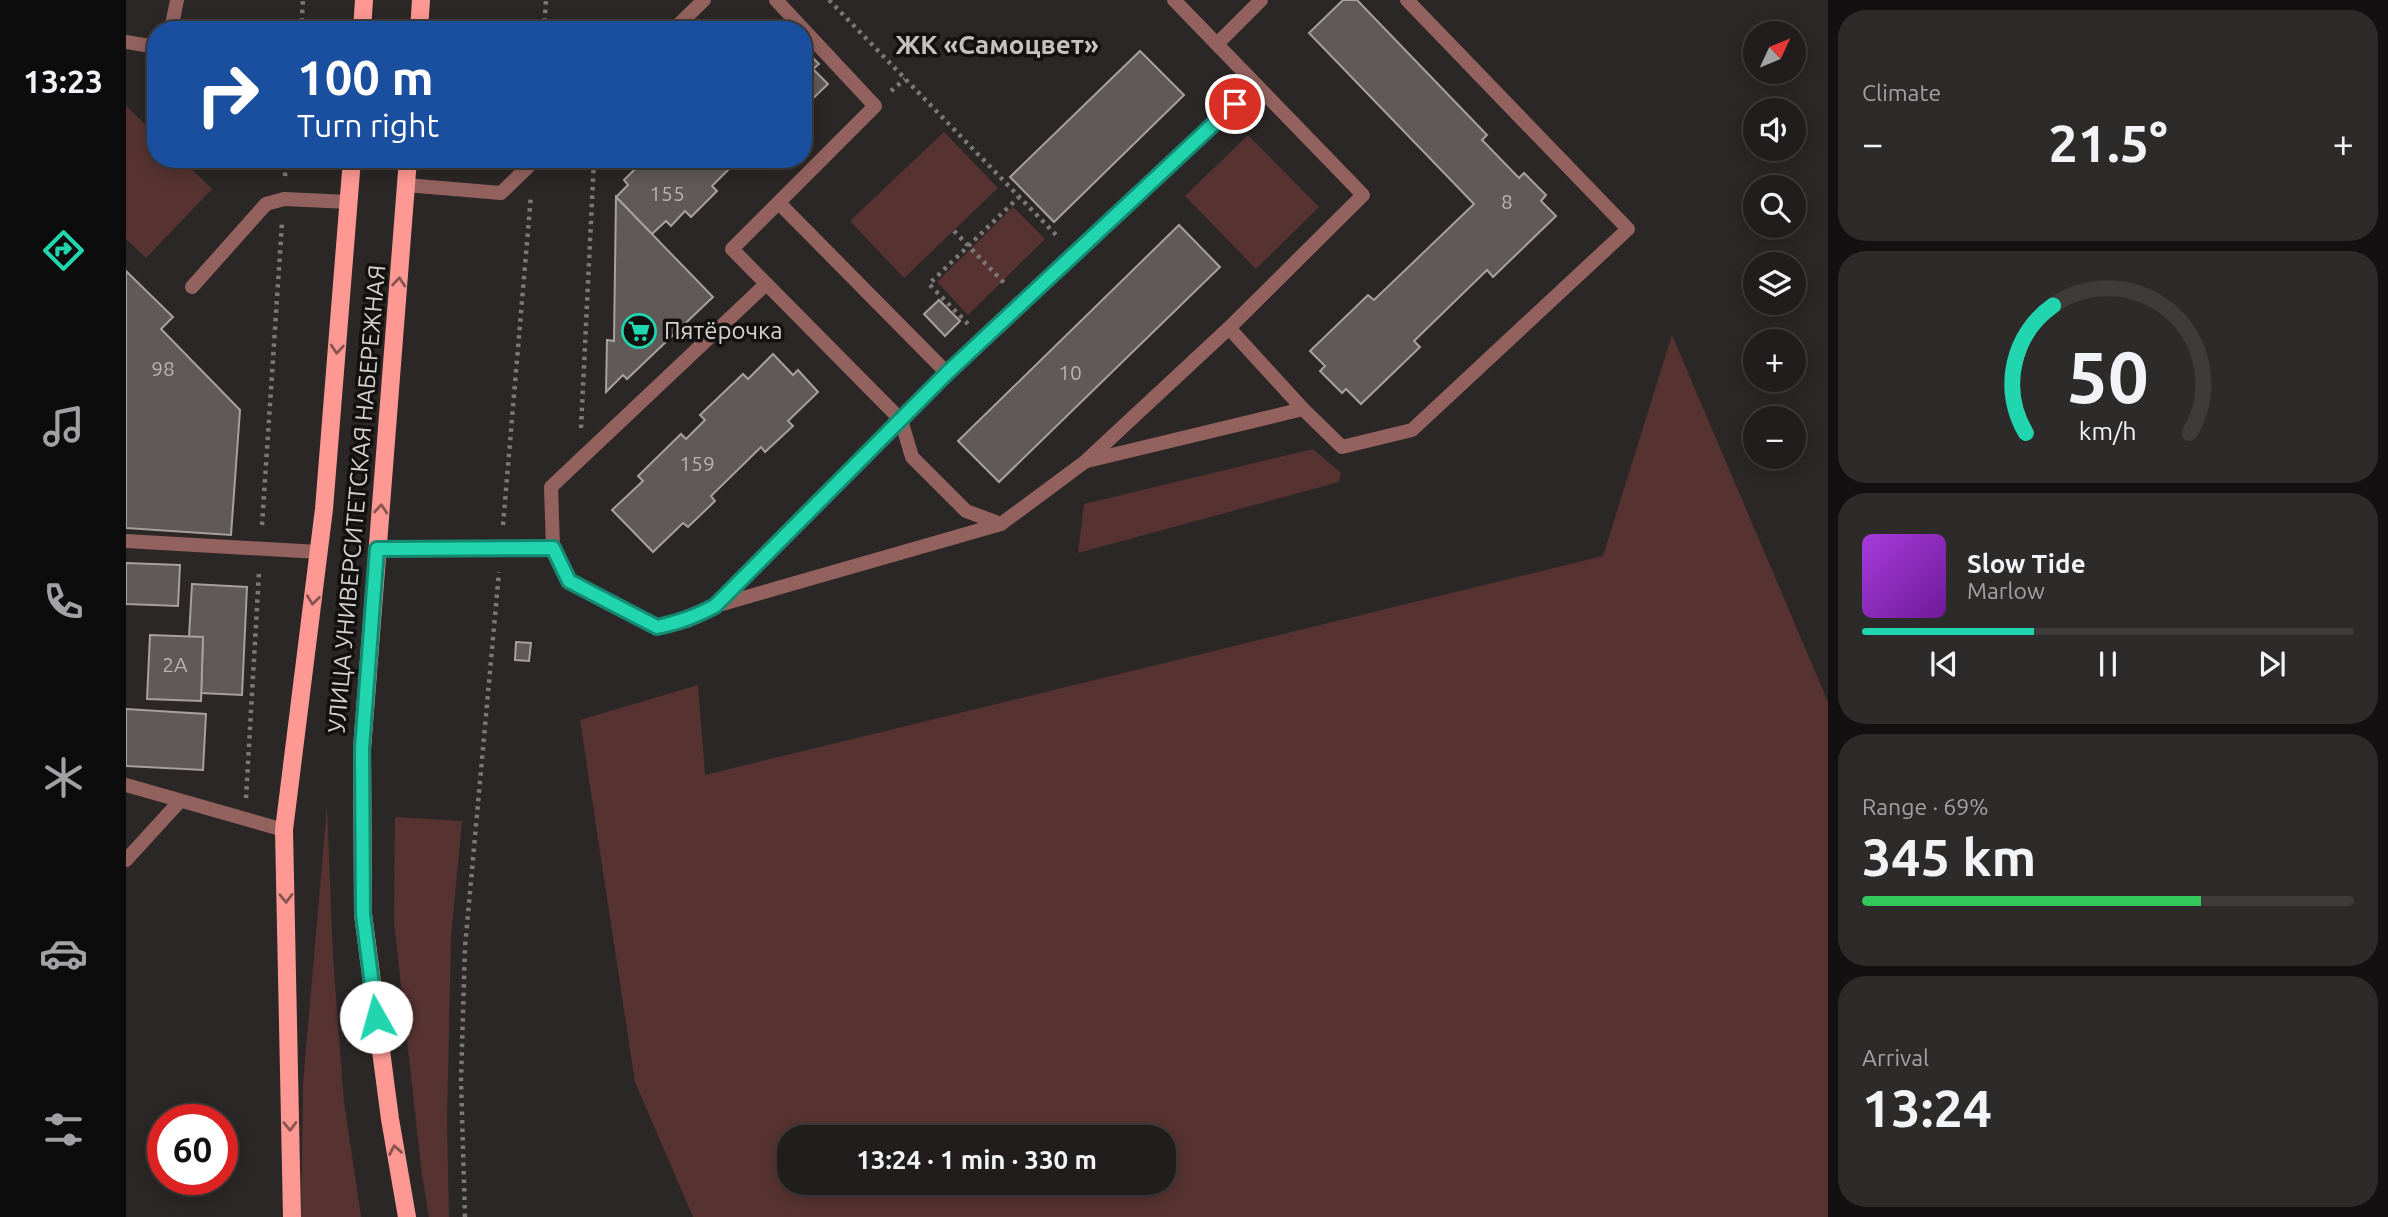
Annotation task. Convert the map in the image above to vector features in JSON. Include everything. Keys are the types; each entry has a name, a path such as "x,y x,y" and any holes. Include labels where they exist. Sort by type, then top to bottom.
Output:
{"main road":[{"path":"363,21 364,0"},
{"path":"420,21 421,0"},
{"name":"УЛИЦА УНИВЕРСИТЕТСКАЯ НАБЕРЕЖНАЯ","path":"292,1217 284,830 319,552 351,168"},
{"name":"УЛИЦА УНИВЕРСИТЕТСКАЯ НАБЕРЕЖНАЯ","path":"407,168 362,748 363,914 390,1119 407,1217"}],"street":[{"path":"173,21 177,0"},
{"path":"682,21 704,0"},
{"path":"776,0 796,21"},
{"path":"766,284 551,487 553,548 569,581 657,627 687,621 715,606 1001,524 1086,461 1229,328 1363,195 1174,0"},
{"path":"1217,44 1261,0"},
{"path":"1229,328 1303,410 1342,447 1412,430 1628,229 1407,0"},
{"path":"812,39 875,106 732,249 901,420 912,457 966,511 1001,524"},
{"path":"126,42 147,46"},
{"path":"715,606 947,373 1255,85"},
{"path":"406,185 501,193 527,168"},
{"path":"192,287 266,204 284,199 349,202"},
{"path":"779,202 947,373"},
{"path":"1086,461 1303,410"},
{"path":"126,541 319,552"},
{"path":"377,549 553,548"},
{"path":"126,785 284,830"},
{"path":"126,860 180,801"}],"path":[{"path":"302,21 303,0"},
{"path":"545,21 546,0"},
{"path":"829,0 1074,254"},
{"path":"244,819 286,168"},
{"path":"465,1217 461,1081 465,947 534,168"},
{"path":"580,460 594,168"},
{"path":"983,339 929,284 1019,197"},
{"path":"954,231 1023,302"}],"shaded area":[{"path":"126,106 147,126 147,168 190,168 212,189 146,258 126,239"},
{"path":"944,132 998,188 904,278 850,221"},
{"path":"1248,135 1319,207 1256,269 1185,196"},
{"path":"1013,207 1045,239 968,315 937,282"},
{"path":"1672,335 1828,702 1828,1217 693,1217 635,1082 580,720 698,685 705,775 1603,556"},
{"path":"1313,449 1341,473 1339,482 1078,553 1084,504"},
{"path":"327,806 333,958 344,1102 361,1217 301,1217 303,1084"},
{"path":"395,817 462,821 451,937 447,1120 449,1217 429,1217 422,1175 394,922"}],"building":[{"path":"1343,0 1357,0 1487,135 1482,140 1519,178 1524,173 1546,195 1541,201 1556,216 1493,277 1487,270 1414,341 1420,347 1361,404 1346,389 1342,393 1320,371 1325,366 1310,351 1368,295 1374,300 1474,204 1309,33"},
{"path":"1140,51 1184,95 1054,222 1010,177"},
{"path":"812,57 819,64 813,69 828,84 812,99"},
{"path":"636,168 730,168 712,186 717,191 691,217 685,211 671,226 666,221 652,234 616,197 628,185 624,180"},
{"path":"616,197 713,297 627,379 623,375 606,392 607,340 614,341"},
{"path":"1179,225 1220,267 999,482 958,441"},
{"path":"126,271 173,317 161,329 240,410 231,535 126,528"},
{"path":"939,300 960,321 945,336 924,314"},
{"path":"773,354 793,375 798,370 818,392 788,421 793,426 765,452 761,447 711,496 715,501 688,527 683,523 653,552 612,510 643,481 638,476 681,434 686,439 705,420 700,415 743,374 748,379"},
{"path":"126,563 180,565 178,606 126,604"},
{"path":"192,584 247,587 242,695 201,693 203,637 189,637"},
{"path":"150,635 203,637 201,701 147,699"},
{"path":"516,642 531,643 529,661 515,660"},
{"path":"126,709 206,714 203,770 126,766"}],"place":[{"name":"Пятёрочка","path":"639,331"}],"district":[{"name":"ЖК «Самоцвет»","path":"997,45"}],"route":[{"path":"376,1017 363,914 362,748 377,549 553,548 569,581 657,627 687,621 715,606 947,373 1235,104"}]}
